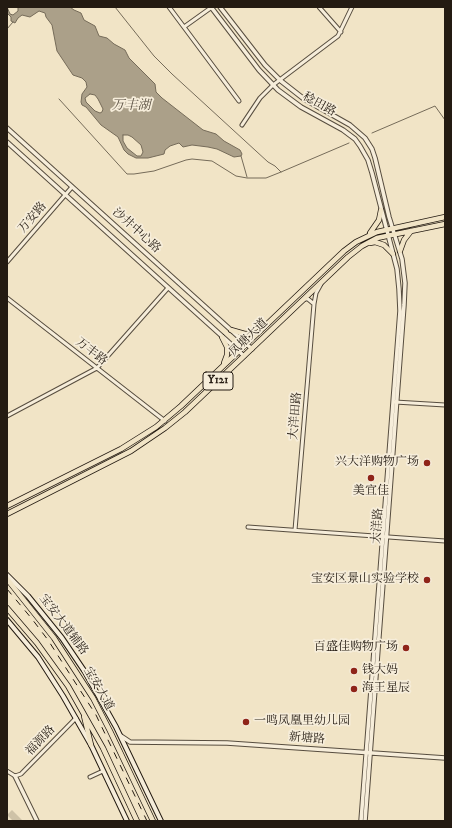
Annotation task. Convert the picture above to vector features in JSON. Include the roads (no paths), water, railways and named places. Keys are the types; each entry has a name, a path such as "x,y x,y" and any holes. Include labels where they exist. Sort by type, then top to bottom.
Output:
{"main road":[{"path":"368,235 378,223 381,210"},
{"name":"凤塘大道","path":"7,506 130,444 165,420 348,248 368,235 386,229 445,216"},
{"name":"凤塘大道","path":"7,514 153,437 185,412 348,257 366,244 377,238 445,224"},
{"path":"400,251 405,238 412,230"},
{"path":"366,244 373,242 380,244 389,249 393,254"},
{"path":"231,330 248,335 261,331"},
{"path":"221,368 228,352 227,345 222,337"},
{"name":"宝安大道辅路","path":"7,575 28,596 75,657 99,695 161,821"},
{"name":"宝安大道","path":"7,579 54,638 93,698 153,821"},
{"name":"宝安大道","path":"7,608 54,664 82,710 137,821"},
{"path":"8,621 46,668 76,718 91,744 127,821"},
{"path":"82,710 91,744"}],"street":[{"path":"169,7 239,101"},
{"path":"184,27 211,7"},
{"name":"稔田路","path":"211,7 259,70 273,85 294,103 343,130 358,142 366,154 388,236"},
{"name":"稔田路","path":"220,7 265,65 279,80 304,99 350,125 365,138 370,145 375,158 392,228 395,234"},
{"path":"319,7 341,32"},
{"path":"242,125 260,98 273,85 332,42 341,32 352,7"},
{"name":"沙井中心路","path":"7,128 252,349"},
{"name":"沙井中心路","path":"7,142 244,356"},
{"name":"万安路","path":"7,262 72,187"},
{"name":"大洋路","path":"361,821 368,753 395,402 405,297 404,276 400,251 395,234"},
{"name":"大洋路","path":"388,236 398,275 400,304 395,402"},
{"name":"大洋田路","path":"295,530 314,304 316,293 322,282"},
{"path":"7,416 97,368 168,288"},
{"name":"万丰路","path":"7,298 165,420"},
{"path":"304,299 308,299 314,304"},
{"path":"395,402 445,405"},
{"path":"248,527 445,542"},
{"name":"福源路","path":"16,776 23,772 76,718"},
{"name":"新塘路","path":"120,736 130,742 226,744 445,758"},
{"name":"大洋路","path":"365,821 368,753"},
{"path":"7,771 16,776 37,821"},
{"path":"90,777 103,771"}],"water":[{"name":"万丰湖","path":"7,7 10,14 13,15 18,11 18,7 70,7 81,13 84,20 95,26 99,36 107,38 125,50 129,58 155,84 156,92 162,98 203,130 216,134 224,141 240,150 242,154 241,156 234,157 217,149 208,147 192,145 183,147 179,143 170,146 165,150 164,154 148,158 136,158 128,154 124,150 118,137 101,125 86,107 82,105 82,94 87,87 86,82 82,78 73,75 57,51 52,25 45,13 39,11 30,17 22,15 15,23 11,21 11,17 7,13","holes":["90,94 95,95 98,99 103,109 102,112 100,113 95,111 86,102 85,98","123,135 132,137 141,145 143,152 141,156 137,156 127,148 123,141"]}],"waterway":[{"path":"115,7 154,56 172,74 268,162 281,172"},
{"path":"7,29 13,22"},
{"path":"59,99 127,174 154,171 192,159 212,161 236,176 247,178 266,178 349,143"},
{"path":"372,133 435,106 445,120"},
{"path":"241,156 247,177"}],"railway":[{"path":"7,589 48,640 96,715 147,821"}],"place":[{"name":"兴大洋购物广场","path":"427,463"},
{"name":"美宜佳","path":"371,478"},
{"name":"宝安区景山实验学校","path":"427,580"},
{"name":"百盛佳购物广场","path":"406,648"},
{"name":"钱大妈","path":"354,671"},
{"name":"海王星辰","path":"354,689"},
{"name":"一鸣凤凰里幼儿园","path":"246,722"}]}
